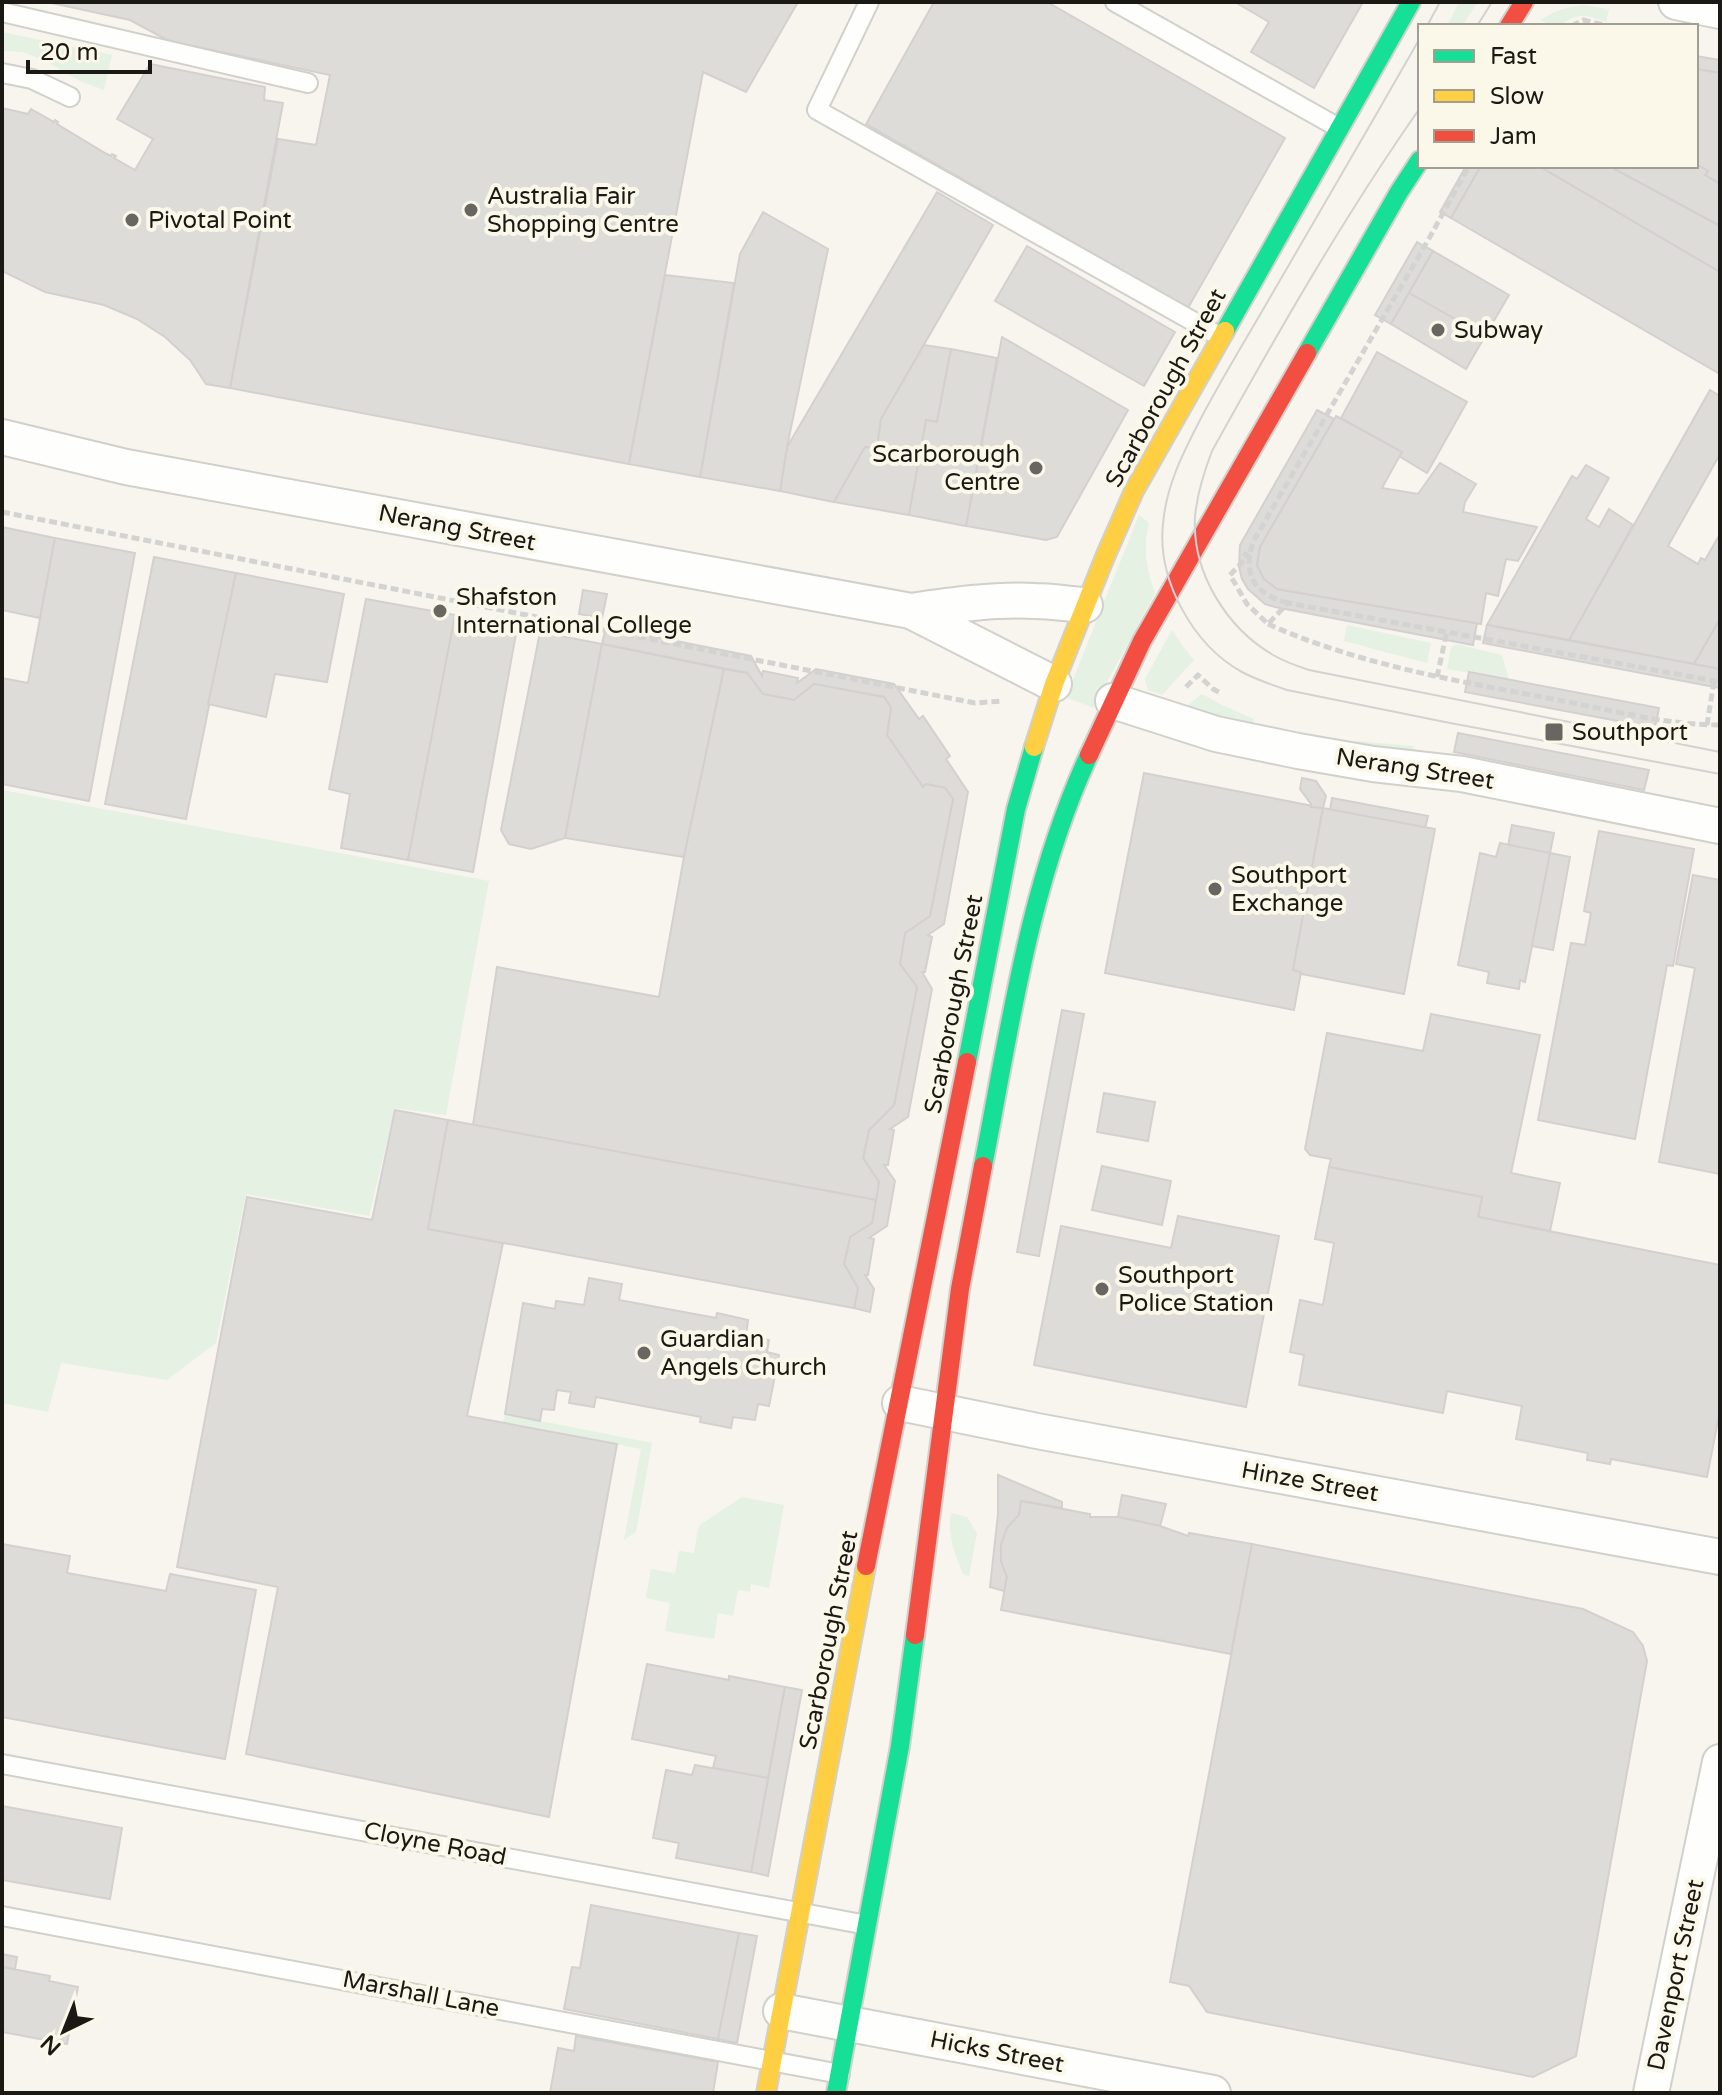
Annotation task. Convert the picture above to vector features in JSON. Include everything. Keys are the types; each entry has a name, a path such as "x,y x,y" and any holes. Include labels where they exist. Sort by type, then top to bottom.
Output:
{"main road":[{"name":"Scarborough Street","path":"766,2093 849,1649 1025,774 1085,605 1134,491 1411,2"},
{"path":"1510,24 1524,2"},
{"path":"836,2093 900,1746 960,1289 1031,926 1062,821 1080,774 1142,641 1393,201 1418,163"}],"street":[{"path":"1676,2 1720,11"},
{"name":"Nerang Street","path":"3,437 126,467 911,611 955,604 1007,601 1085,605"},
{"name":"Nerang Street","path":"911,611 1050,697"},
{"name":"Nerang Street","path":"1113,701 1216,734 1298,751 1373,764 1462,774 1720,826"},
{"name":"Hinze Street","path":"900,1403 1067,1437 1720,1557"},
{"name":"Davenport Street","path":"1651,2093 1717,1798 1720,1762"},
{"name":"Hicks Street","path":"781,2011 1213,2093"}],"lane":[{"path":"869,2 817,110 1221,337"},
{"path":"1115,2 1339,128"},
{"path":"2,12 308,83"},
{"path":"2,73 32,79 70,97"},
{"name":"Cloyne Road","path":"2,1764 867,1925"},
{"name":"Marshall Lane","path":"2,1916 840,2074"}],"path":[{"path":"1576,24 1583,20 1600,24"},
{"path":"1468,168 1253,542 1248,556 1248,570 1261,591 1288,603 1717,682 1707,725"},
{"path":"2,512 975,703 1050,697"},
{"path":"1239,550 1248,556"},
{"path":"1248,556 1230,575 1247,604 1268,624 1301,638 1437,677 1657,719 1720,725"},
{"path":"1268,624 1288,603"},
{"path":"1437,677 1447,631"}],"green space":[{"path":"1459,2 1478,2 1463,24 1448,24"},
{"path":"1584,5 1609,9 1606,22 1582,16 1560,24 1541,20 1561,10"},
{"path":"2,32 112,55 104,90 23,52 2,51"},
{"path":"1139,515 1149,523 1146,558 1155,593 1093,708 1066,697"},
{"path":"1347,625 1431,643 1427,663 1344,641"},
{"path":"1172,630 1194,660 1162,695 1148,690 1145,679"},
{"path":"1456,644 1502,655 1509,680 1447,669 1451,648"},
{"path":"1202,694 1254,719 1252,725 1204,715 1186,707"},
{"path":"1357,741 1414,746 1413,756 1354,751"},
{"path":"2,790 489,881 446,1115 395,1108 369,1216 246,1194 216,1343 167,1380 61,1363 48,1412 2,1403"},
{"path":"505,1414 652,1443 636,1532 624,1540 641,1449 503,1422"},
{"path":"742,1497 784,1505 769,1588 751,1584 750,1592 738,1590 733,1616 718,1613 714,1639 665,1631 670,1603 646,1598 651,1569 675,1573 679,1551 694,1553 701,1524"},
{"path":"951,1513 967,1517 977,1533 969,1576 963,1574 952,1544"}],"building":[{"name":"Australia Fair Shopping Centre","path":"47,2 798,2 746,92 703,72 629,464 230,388 278,139 316,145 330,75 169,41 130,20"},
{"path":"934,2 1047,2 1285,138 1188,308 866,124"},
{"path":"1235,2 1363,2 1314,88 1251,52 1269,22"},
{"path":"1698,56 1720,60 1720,73 1698,69"},
{"name":"Pivotal Point","path":"150,64 265,87 264,100 283,103 230,388 206,384 190,360 165,337 137,319 104,305 45,292 2,271 2,108 28,114 31,109 55,120 135,170 153,139 117,119"},
{"path":"1698,69 1720,73 1720,184 1705,175 1708,171 1698,165"},
{"path":"1698,165 1708,171 1705,175 1720,184 1718,225 1613,168 1698,168"},
{"path":"1465,168 1480,168 1451,218 1440,212"},
{"path":"1480,168 1542,168 1720,272 1720,374 1451,218"},
{"path":"1542,168 1613,168 1720,226 1720,272"},
{"path":"937,192 993,225 881,419 877,448 865,447 834,502 780,491 787,447"},
{"path":"763,212 828,249 780,491 700,477 740,254"},
{"path":"1417,242 1433,251 1391,324 1375,315"},
{"path":"1027,246 1175,332 1144,386 995,301"},
{"path":"1433,251 1509,295 1485,336 1409,293"},
{"path":"665,275 734,283 700,477 629,464"},
{"name":"Subway","path":"1409,293 1485,336 1466,369 1391,324"},
{"name":"Scarborough Centre","path":"1002,337 1128,410 1057,537 1046,540 966,526"},
{"path":"924,345 951,349 937,422 926,420 909,515 834,502 865,447 877,448 881,419"},
{"path":"951,349 997,358 966,526 909,515 926,420 937,422"},
{"path":"1377,352 1467,402 1427,473 1399,456 1402,452 1341,418"},
{"path":"1710,390 1720,396 1720,454 1668,546 1698,564 1701,558 1705,560 1720,534 1720,619 1694,664 1569,640"},
{"path":"1317,410 1334,419 1260,547 1257,565 1264,579 1277,589 1477,623 1473,645 1275,607 1265,604 1248,589 1239,567 1240,545"},
{"path":"1336,416 1402,452 1382,488 1418,494 1440,463 1476,484 1463,512 1537,527 1518,561 1506,559 1498,596 1486,593 1481,624 1277,589 1264,579 1257,565 1260,547"},
{"path":"1586,465 1609,478 1586,519 1599,527 1609,509 1633,525 1569,640 1487,625 1572,476 1577,479"},
{"path":"2,527 55,538 40,618 2,610"},
{"path":"55,538 135,553 89,801 2,784 2,678 28,683"},
{"path":"154,557 236,573 186,819 105,804"},
{"path":"236,573 344,594 327,682 275,674 266,717 208,704"},
{"path":"583,590 607,594 602,618 579,614"},
{"path":"366,599 455,615 408,860 341,848 350,794 329,789"},
{"path":"455,615 517,628 473,872 408,860"},
{"path":"1720,619 1720,669 1694,664"},
{"path":"1487,625 1720,669 1720,688 1483,643"},
{"path":"606,627 751,656 762,676 763,671 798,678 797,683 816,669 894,684 919,719 923,716 950,756 946,759 968,792 944,924 928,935 932,937 925,972 922,972 932,989 908,1117 890,1129 894,1130 888,1165 884,1165 895,1181 887,1226 869,1238 874,1239 868,1275 865,1275 874,1289 870,1312 854,1308 858,1288 844,1264 850,1237 872,1223 879,1182 863,1158 869,1130 894,1105 917,987 900,964 905,933 930,916 953,799 945,788 926,784 923,787 887,735 891,708 884,697 814,684 794,700 763,694 747,673 602,644"},
{"path":"540,632 602,644 565,838 531,849 509,844 501,830"},
{"path":"602,644 724,669 684,857 565,838"},
{"path":"724,669 747,673 763,694 794,700 814,684 884,697 891,708 887,735 923,787 926,784 945,788 953,799 930,916 905,933 900,964 917,987 894,1105 869,1130 863,1158 879,1182 876,1200 473,1125 497,967 659,997 684,857"},
{"path":"1469,672 1659,708 1655,728 1465,692"},
{"path":"1458,733 1649,770 1644,790 1454,752"},
{"name":"Southport Exchange","path":"1144,773 1323,808 1293,970 1301,972 1294,1010 1105,973"},
{"path":"1302,778 1316,781 1326,796 1323,808 1311,807 1300,789"},
{"path":"1332,798 1428,816 1425,828 1330,810"},
{"path":"1323,808 1435,829 1404,994 1293,970"},
{"path":"1512,825 1554,833 1550,853 1508,846"},
{"path":"1599,831 1694,849 1673,966 1667,965 1635,1139 1538,1120 1571,943 1585,945 1591,913 1584,911"},
{"path":"1500,843 1550,853 1525,982 1520,980 1519,989 1487,983 1489,972 1458,965 1480,853 1496,857"},
{"path":"1550,853 1570,857 1553,950 1532,946"},
{"path":"1693,875 1720,880 1720,1174 1659,1162 1695,968 1676,964"},
{"path":"1062,1010 1084,1014 1039,1256 1017,1252"},
{"path":"1431,1014 1540,1035 1511,1173 1560,1183 1550,1231 1478,1217 1482,1197 1329,1167 1331,1159 1310,1155 1305,1149 1327,1033 1423,1051"},
{"path":"1104,1093 1155,1102 1148,1141 1097,1132"},
{"path":"395,1110 448,1120 428,1229 503,1243 467,1416 617,1444 549,1817 246,1754 278,1587 177,1567 247,1197 372,1220"},
{"path":"448,1120 876,1200 872,1223 850,1237 844,1264 858,1288 854,1308 428,1229"},
{"path":"1102,1166 1171,1181 1162,1225 1092,1210"},
{"path":"1329,1167 1482,1197 1478,1217 1720,1265 1720,1410 1707,1477 1611,1459 1610,1464 1587,1460 1588,1453 1516,1439 1522,1406 1447,1391 1443,1413 1299,1385 1304,1355 1290,1352 1300,1300 1323,1305 1334,1243 1315,1239"},
{"path":"1178,1216 1279,1236 1246,1407 1034,1365 1061,1226 1171,1248"},
{"name":"Guardian Angels Church","path":"589,1278 622,1284 619,1300 716,1318 717,1313 748,1320 746,1336 769,1340 767,1352 779,1355 769,1406 758,1404 755,1420 733,1417 731,1428 700,1422 701,1417 596,1397 594,1407 569,1403 571,1392 557,1390 554,1410 542,1409 540,1421 505,1414 523,1303 555,1309 556,1301 584,1305"},
{"path":"998,1475 1062,1502 1062,1508 1021,1501 1019,1515 1007,1528 1001,1545 1001,1561 1007,1577 1004,1591 990,1587 998,1514"},
{"path":"1122,1495 1166,1504 1160,1526 1118,1517"},
{"path":"1021,1501 1090,1514 1090,1517 1118,1517 1188,1536 1189,1533 1252,1544 1231,1654 1001,1610 1007,1577 1001,1561 1001,1545 1007,1528 1019,1515"},
{"path":"2,1544 70,1556 67,1573 166,1591 170,1574 256,1590 225,1759 2,1717"},
{"path":"1252,1544 1583,1609 1633,1632 1643,1646 1647,1661 1576,2056 1533,2077 1207,2012 1189,1986 1170,1982"},
{"path":"647,1664 785,1687 768,1778 713,1768 716,1756 632,1739"},
{"path":"785,1687 802,1690 768,1876 751,1872"},
{"path":"695,1765 768,1778 751,1872 676,1858 679,1843 653,1838 666,1770 692,1775"},
{"path":"2,1806 122,1828 110,1899 2,1880"},
{"path":"591,1905 739,1933 718,2039 564,2009 572,1967 580,1968"},
{"path":"739,1933 757,1936 737,2043 718,2039"},
{"path":"2,1954 17,1957 15,1969 2,1967"},
{"path":"2,1967 50,1976 49,1981 78,1987 67,2044 2,2032"},
{"path":"576,2036 718,2062 713,2093 550,2093 558,2048 574,2051"}],"tram line":[{"path":"1428,24 1440,2"},
{"path":"1478,24 1492,2"},
{"path":"1418,41 1224,376 1181,459 1171,484 1163,524 1166,567 1172,588 1194,628 1224,660 1248,675 1281,688 1720,774"},
{"path":"1418,111 1337,234 1212,451 1201,483 1195,517 1199,559 1206,578 1228,615 1242,631 1258,645 1287,662 1720,752"}],"traffic: fast":[{"path":"1225,331 1411,2"},
{"path":"1307,353 1418,163"},
{"path":"967,1062 1016,809 1034,747"},
{"path":"983,1166 1036,905 1068,804 1089,755"},
{"path":"836,2093 900,1746 915,1635"}],"traffic: slow":[{"path":"1034,747 1054,684 1134,491 1225,331"},
{"path":"766,2093 866,1566"}],"traffic: jam":[{"path":"1510,24 1524,2"},
{"path":"1089,755 1142,641 1307,353"},
{"path":"866,1566 967,1062"},
{"path":"915,1635 960,1289 983,1166"}],"place":[{"name":"Australia Fair Shopping Centre","path":"471,210"},
{"name":"Pivotal Point","path":"132,220"},
{"name":"Subway","path":"1438,330"},
{"name":"Scarborough Centre","path":"1036,468"},
{"name":"Shafston International College","path":"440,611"},
{"name":"Southport","path":"1554,732"},
{"name":"Southport Exchange","path":"1215,889"},
{"name":"Southport Police Station","path":"1102,1289"},
{"name":"Guardian Angels Church","path":"644,1353"}]}
